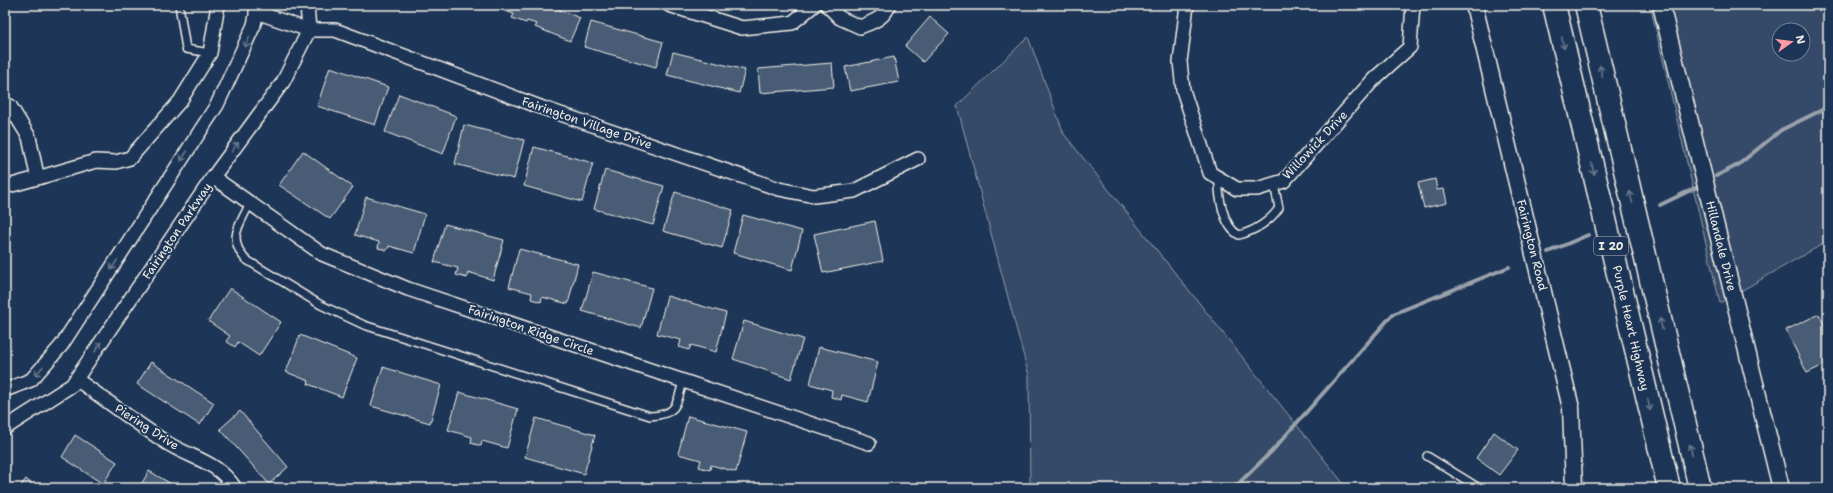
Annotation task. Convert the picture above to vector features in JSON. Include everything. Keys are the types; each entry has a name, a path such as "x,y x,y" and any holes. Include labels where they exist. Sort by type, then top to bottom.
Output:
{"highway":[{"name":"Purple Heart Highway","path":"1554,5 1669,488"},
{"name":"I 20","path":"1586,5 1700,488"}],"street":[{"path":"5,187 96,161 116,162 130,158 180,101 210,53 218,5"},
{"path":"308,5 310,30"},
{"path":"669,5 742,28 792,22 814,5"},
{"path":"827,5 840,18 860,27 876,21 886,12 889,5"},
{"name":"Willowick Drive","path":"1186,5 1180,62 1183,90 1210,173 1237,189 1257,189 1284,181 1374,80 1410,47 1413,5"},
{"name":"Fairington Road","path":"1474,5 1571,408 1574,488"},
{"name":"Hillandale Drive","path":"1662,5 1781,488"},
{"path":"5,390 32,380 61,346 217,105 254,25 257,9"},
{"name":"Fairington Village Drive","path":"257,9 310,30 335,30 543,108 780,190 814,196 854,191 918,159"},
{"name":"Fairington Parkway","path":"5,428 72,385 213,177 283,82 310,30"},
{"path":"5,107 10,106 29,137 37,175 41,177"},
{"name":"Fairington Ridge Circle","path":"213,177 322,254 408,289 869,443"},
{"name":"Piering Drive","path":"76,379 168,444 205,460 228,477 235,488"}],"lane":[{"path":"179,5 186,49 210,53"},
{"path":"1219,178 1218,193 1222,209 1234,232 1239,235 1247,233 1273,218 1279,208 1274,184"},
{"path":"250,203 234,236 237,250 245,259 320,305 364,326 650,416 663,416 672,411 677,402 683,381"},
{"path":"1427,456 1479,488"}],"shaded area":[{"path":"1650,5 1828,5 1828,241 1720,303"},
{"path":"1028,37 1064,134 1347,488 1030,488 1029,376 957,106"}],"building":[{"path":"504,5 548,5 580,18 570,41 535,27 537,24 527,21 526,23 512,18 514,14 502,10"},
{"path":"930,17 949,34 923,62 905,46"},
{"path":"591,22 663,42 656,67 584,47"},
{"path":"673,52 745,70 739,93 667,75"},
{"path":"894,57 899,82 850,91 845,67"},
{"path":"832,63 834,87 760,93 758,69"},
{"path":"330,67 388,87 375,125 317,106"},
{"path":"399,94 456,116 443,154 385,132"},
{"path":"464,125 524,140 514,179 455,164"},
{"path":"534,147 593,163 582,202 524,186"},
{"path":"303,151 353,187 330,219 279,185"},
{"path":"605,170 664,186 653,225 594,209"},
{"path":"1435,179 1437,190 1444,189 1447,203 1424,208 1418,183"},
{"path":"675,192 733,210 722,248 663,231"},
{"path":"366,197 425,214 414,253 389,246 387,250 378,248 379,242 355,235"},
{"path":"743,215 802,231 792,270 733,253"},
{"path":"875,221 883,261 823,273 814,234"},
{"path":"445,224 504,240 493,280 468,272 467,278 456,275 458,268 434,262"},
{"path":"519,249 578,264 568,304 542,297 541,302 531,299 532,293 509,287"},
{"path":"593,272 652,288 641,328 582,311"},
{"path":"230,288 281,322 259,356 238,342 235,347 226,341 230,336 208,321"},
{"path":"667,296 726,313 716,352 691,345 689,350 679,347 681,340 657,334"},
{"path":"1819,314 1828,333 1828,363 1807,373 1786,330"},
{"path":"744,321 803,339 791,379 733,359"},
{"path":"300,335 357,358 342,397 308,384 309,381 286,372"},
{"path":"819,347 878,362 868,402 842,395 841,400 831,397 832,390 810,384"},
{"path":"151,362 214,403 200,425 137,384"},
{"path":"383,367 441,385 430,423 371,406"},
{"path":"459,392 518,409 507,448 482,441 481,446 471,443 472,437 448,430"},
{"path":"240,411 288,467 269,484 220,429"},
{"path":"688,416 747,432 736,472 711,465 710,470 699,467 701,460 678,454"},
{"path":"536,418 595,435 584,474 525,457"},
{"path":"1494,432 1518,450 1499,475 1476,458"},
{"path":"75,435 117,462 103,484 62,457"},
{"path":"149,471 178,488 139,488"},
{"path":"26,479 36,488 19,488"}],"waterway":[{"path":"1716,176 1738,165 1781,130 1828,107"},
{"path":"1660,205 1695,188"},
{"path":"1548,252 1588,235"},
{"path":"1234,488 1272,451 1393,314 1509,267"}]}
